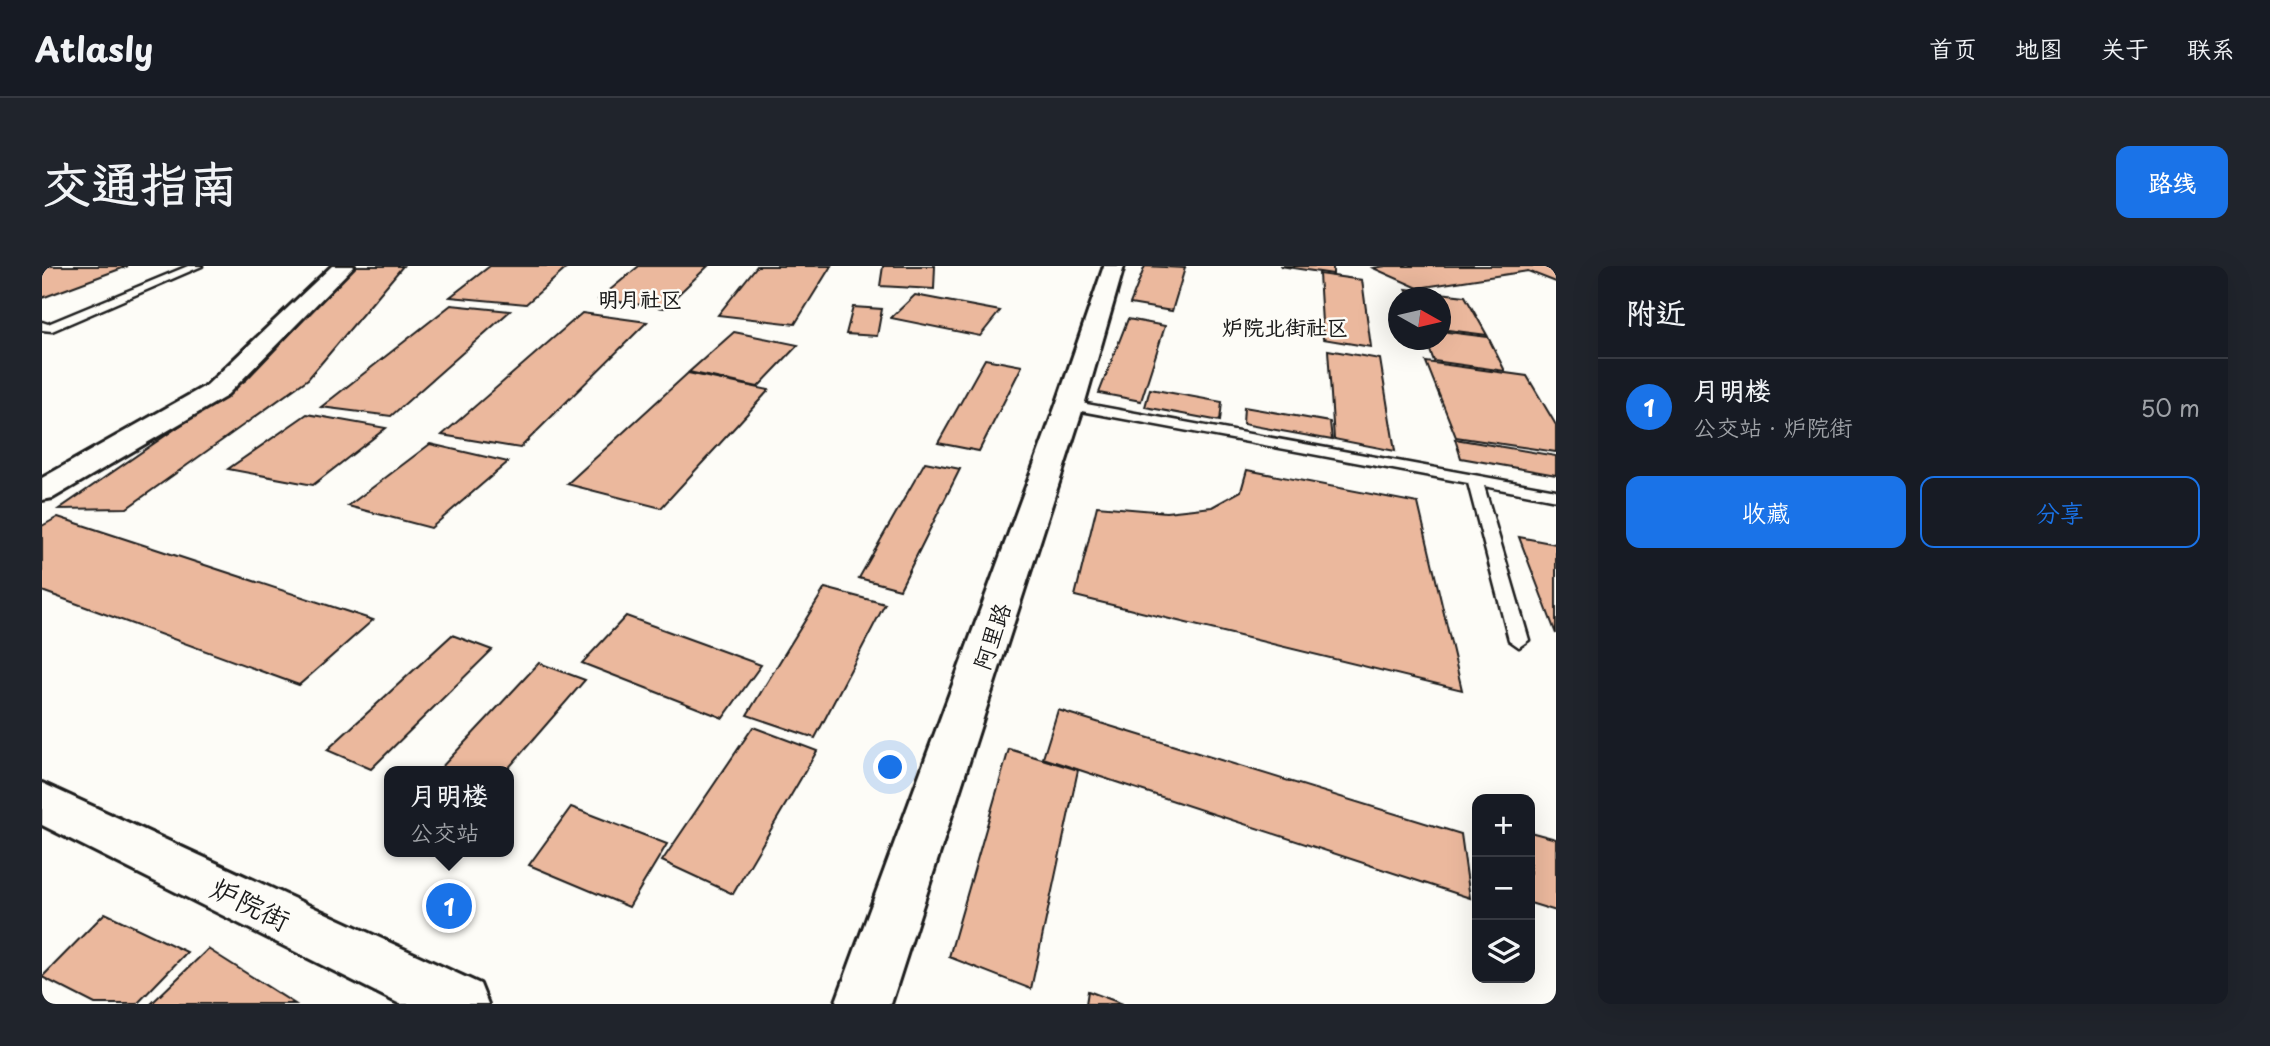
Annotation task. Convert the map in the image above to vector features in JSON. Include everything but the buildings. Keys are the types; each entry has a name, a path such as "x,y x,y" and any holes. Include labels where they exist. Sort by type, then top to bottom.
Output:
{"street":[{"path":"42,491 216,391 344,266"},
{"name":"阿里路","path":"863,1004 1070,405 1114,266"},
{"name":"炉院街","path":"42,803 460,1004"}],"lane":[{"path":"42,326 48,328 197,266"},
{"path":"1070,405 1556,495"},
{"path":"1475,482 1519,640"}],"place":[{"name":"月明楼","path":"449,906"}],"district":[{"name":"明月社区","path":"640,298"},
{"name":"炉院北街社区","path":"1285,326"}]}
